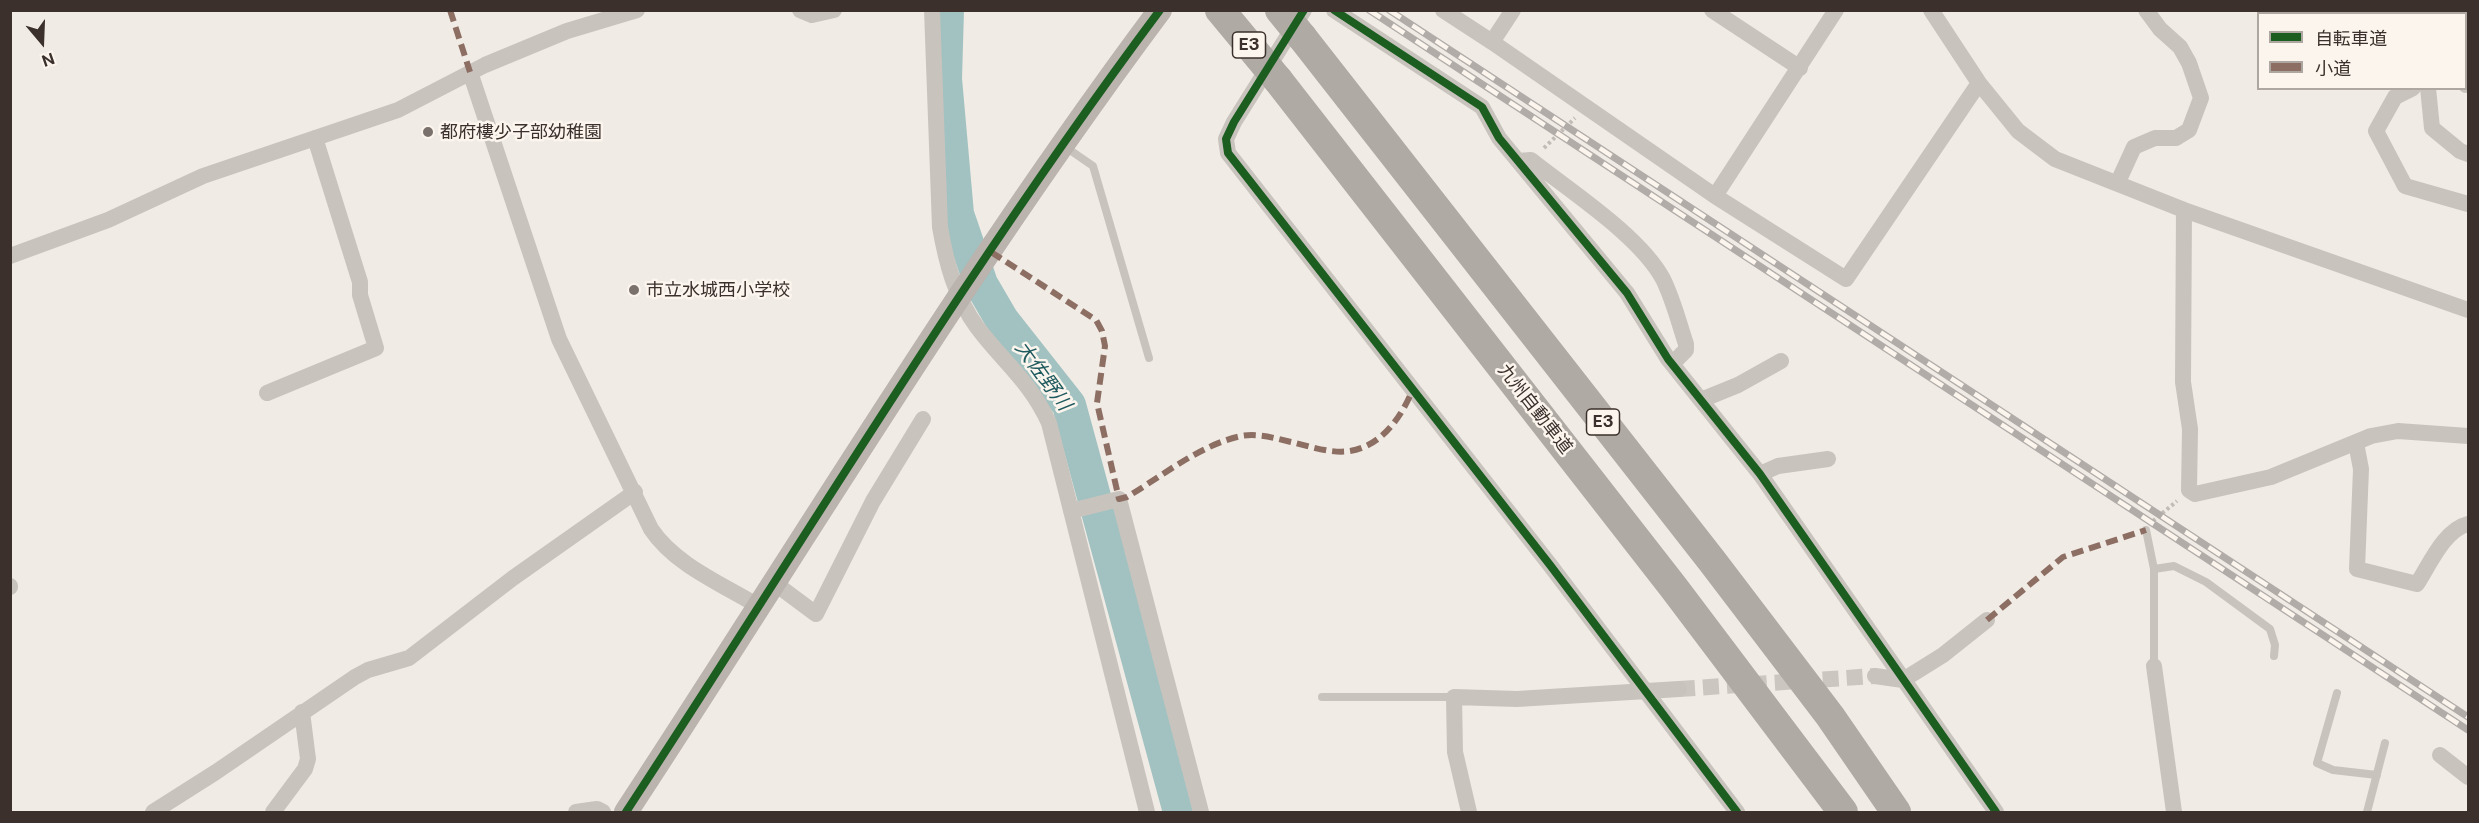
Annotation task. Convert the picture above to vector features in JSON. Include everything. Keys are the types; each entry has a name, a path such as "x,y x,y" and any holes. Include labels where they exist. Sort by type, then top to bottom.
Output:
{"highway":[{"name":"九州自動車道","path":"1220,10 1278,80 1674,588 1843,813"},
{"name":"E3","path":"1280,10 1303,24 1830,716 1896,813"}],"street":[{"path":"10,256 97,224 203,176 398,110 470,72 567,31 637,10"},
{"path":"800,10 812,15 834,10"},
{"path":"932,10 940,227 946,260 958,297 976,326 1025,381 1049,423 1148,813"},
{"path":"626,813 958,297 1160,10"},
{"path":"1334,10 1482,107 1499,138 1525,161 1636,243 1664,280 1686,344 1686,350 1672,364"},
{"path":"1443,10 1715,196 1846,279 1979,83"},
{"path":"1492,42 1513,10"},
{"path":"1712,10 1800,68"},
{"path":"1715,196 1836,10"},
{"path":"1931,10 1979,83 2018,130 2055,159 2184,210 2469,310"},
{"path":"2118,182 2134,147 2155,138 2176,138 2189,130 2201,98 2189,63 2180,47 2160,29 2146,10"},
{"path":"1303,24 1234,122 1226,139 1228,153 1536,546 1737,813"},
{"path":"470,72 559,339 651,530 661,544 675,556 758,606"},
{"path":"2428,90 2432,128 2460,152 2469,154"},
{"path":"2390,93 2376,131 2405,186 2469,204"},
{"path":"267,393 376,348 360,296 360,282 315,138"},
{"path":"1525,161 1627,293 1672,364 1760,474 1996,813"},
{"path":"2184,210 2182,382 2190,429 2189,490 2195,494 2271,477 2371,436 2398,430 2469,436"},
{"path":"1701,400 1738,385 1780,361"},
{"path":"773,582 816,614 873,501 923,419"},
{"path":"2356,443 2361,469 2356,569 2417,584 2450,535 2458,527 2469,524"},
{"path":"1760,474 1778,466 1828,459"},
{"path":"153,813 355,677 368,670 408,658 513,578 597,521 634,492"},
{"path":"1071,511 1119,499 1201,813"},
{"path":"1875,676 1903,680 1943,655 1987,620"},
{"path":"2154,666 2174,813"},
{"path":"1469,813 1455,752 1454,697 1517,699 1679,689"},
{"path":"273,813 305,769 308,759 302,712"},
{"path":"2440,755 2469,777"},
{"path":"576,813 597,809 603,813"}],"lane":[{"path":"1063,146 1093,166 1149,358"},
{"path":"2145,530 2154,569 2154,666"},
{"path":"2154,569 2174,566 2206,582 2234,602 2270,629 2275,645 2274,656"},
{"path":"2337,693 2317,763 2333,770 2377,775"},
{"path":"1322,697 1454,697"},
{"path":"2367,813 2385,743"}],"path":[{"path":"1525,161 1567,127 1585,106"},
{"path":"2145,530 2189,490"}],"waterway":[{"name":"大佐野川","path":"947,10 945,79 957,214 981,284 1002,320 1069,405 1180,812"}],"tunnel":[{"path":"1679,689 1875,676"}],"railway":[{"path":"1369,10 2468,730"},
{"path":"1389,10 2468,717"}],"marked path":[{"path":"450,10 470,72"},
{"path":"991,252 1096,320 1102,331 1105,346 1097,403 1119,499 1127,497 1211,446 1241,436 1266,436 1335,451 1361,448 1381,436 1397,419 1413,389"},
{"path":"1987,620 2063,557 2146,530"}],"cycle path":[{"path":"626,812 953,306 1020,206 1160,10"},
{"path":"1304,10 1234,122 1226,139 1228,153 1550,565 1737,812"},
{"path":"1334,10 1482,107 1499,138 1627,293 1668,359 1760,474 1996,812"}],"place":[{"name":"都府樓少子部幼稚園","path":"428,132"},
{"name":"市立水城西小学校","path":"634,290"}]}
